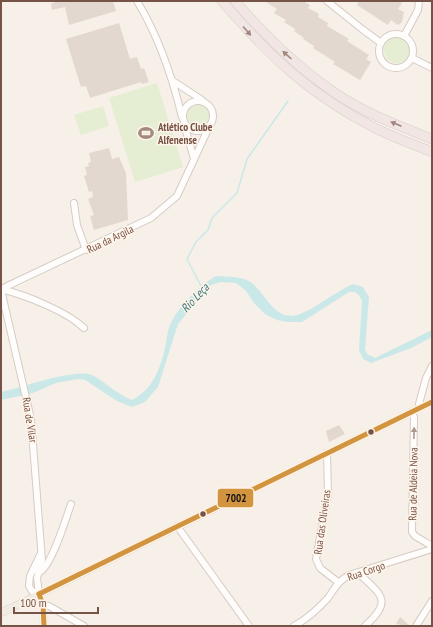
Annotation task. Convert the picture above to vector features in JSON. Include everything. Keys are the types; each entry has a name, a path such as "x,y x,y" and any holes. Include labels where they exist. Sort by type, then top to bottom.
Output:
{"highway":[{"path":"222,1 254,39 290,73 334,105 374,128 432,152"},
{"path":"235,1 267,37 298,65 339,96 380,118 432,139"}],"main road":[{"path":"1,612 432,402"},
{"path":"39,594 43,605 44,626"}],"street":[{"path":"137,1 158,39 173,81 194,159"},
{"path":"327,1 362,30 381,43"},
{"path":"404,36 418,10 421,1"},
{"path":"394,34 404,36 412,46 412,58 409,62 400,67 390,67 381,58 381,43 384,39 394,34"},
{"path":"412,58 432,68"},
{"path":"173,81 206,103"},
{"path":"206,103 196,100 192,101 184,108 183,120 186,126 194,131 203,130 210,124"},
{"name":"Rua da Argila","path":"1,291 151,218 177,196 213,115 210,106 206,103"},
{"path":"74,203 78,228 86,250"},
{"path":"1,291 65,314 75,319 84,328"},
{"name":"Rua de Vilar","path":"1,291 24,385 34,447 42,560 37,578 39,594"},
{"path":"420,407 419,404 424,384 432,366"},
{"name":"Rua de Aldeia Nova","path":"411,412 414,417 412,532 415,536 432,546"},
{"name":"Rua das Oliveiras","path":"327,453 328,493 316,559 320,568 338,582"},
{"path":"38,573 42,572 49,562 72,504"},
{"path":"177,526 249,626"},
{"name":"Rua Corgo","path":"294,626 317,609 338,582 349,575 432,549"},
{"name":"Rua de Vilar","path":"39,594 32,591 29,582 41,553"},
{"path":"358,573 380,595 382,602 381,610 365,626"},
{"path":"416,626 432,601"},
{"path":"43,605 49,606 84,626"}],"green space":[{"path":"397,37 406,41 410,50 406,59 397,63 388,59 384,50 388,41"},
{"name":"Atlético Clube Alfenense","path":"157,83 183,167 135,182 109,98"},
{"path":"198,104 206,107 209,115 206,123 198,126 190,123 187,115 190,107"},
{"path":"103,106 109,126 81,135 74,115"}],"water":[{"name":"Rio Leça","path":"216,276 235,277 252,283 272,306 284,315 291,316 306,311 353,284 363,287 369,297 365,349 367,354 375,358 432,330 432,337 411,348 371,363 363,359 359,350 362,301 359,295 355,292 349,292 302,322 287,322 277,320 265,314 254,303 246,291 236,283 221,282 211,285 178,324 158,387 145,402 132,407 117,401 85,380 78,379 56,383 33,393 1,400 1,392 47,379 73,374 92,375 121,395 132,400 139,396 150,385 158,371 170,324 180,308 203,285"}],"building":[{"path":"57,1 113,1 116,11 69,25 65,7 52,10 51,4"},
{"path":"268,1 303,1 310,5 308,8 319,14 318,17 328,23 327,26 349,39 347,41 369,55 366,59 371,62 360,80 333,64 335,62 313,48 314,46 294,31 295,29 284,22 286,20 274,13 277,9 267,3"},
{"path":"359,1 398,1 402,3 398,9 404,12 402,22 398,25 391,20 388,25 357,5"},
{"path":"119,23 130,59 137,57 141,69 144,68 149,82 142,84 141,82 90,98 86,86 81,87 66,39"},
{"path":"109,148 112,159 119,157 126,173 128,220 94,230 90,216 94,215 88,199 93,197 92,191 89,192 84,176 87,175 85,167 89,166 88,163 91,162 89,153"},
{"path":"339,425 345,434 329,442 326,431"},
{"path":"400,617 409,625 408,626 396,624"}],"waterway":[{"name":"Rio Leça","path":"202,288 187,259 196,242 208,230 212,218 237,193 247,159 288,101"}],"transit line":[{"name":"7002","path":"39,594 432,402"},
{"name":"7002","path":"39,594 43,605 44,626"}],"place":[{"name":"Atlético Clube Alfenense","path":"146,133"}]}
